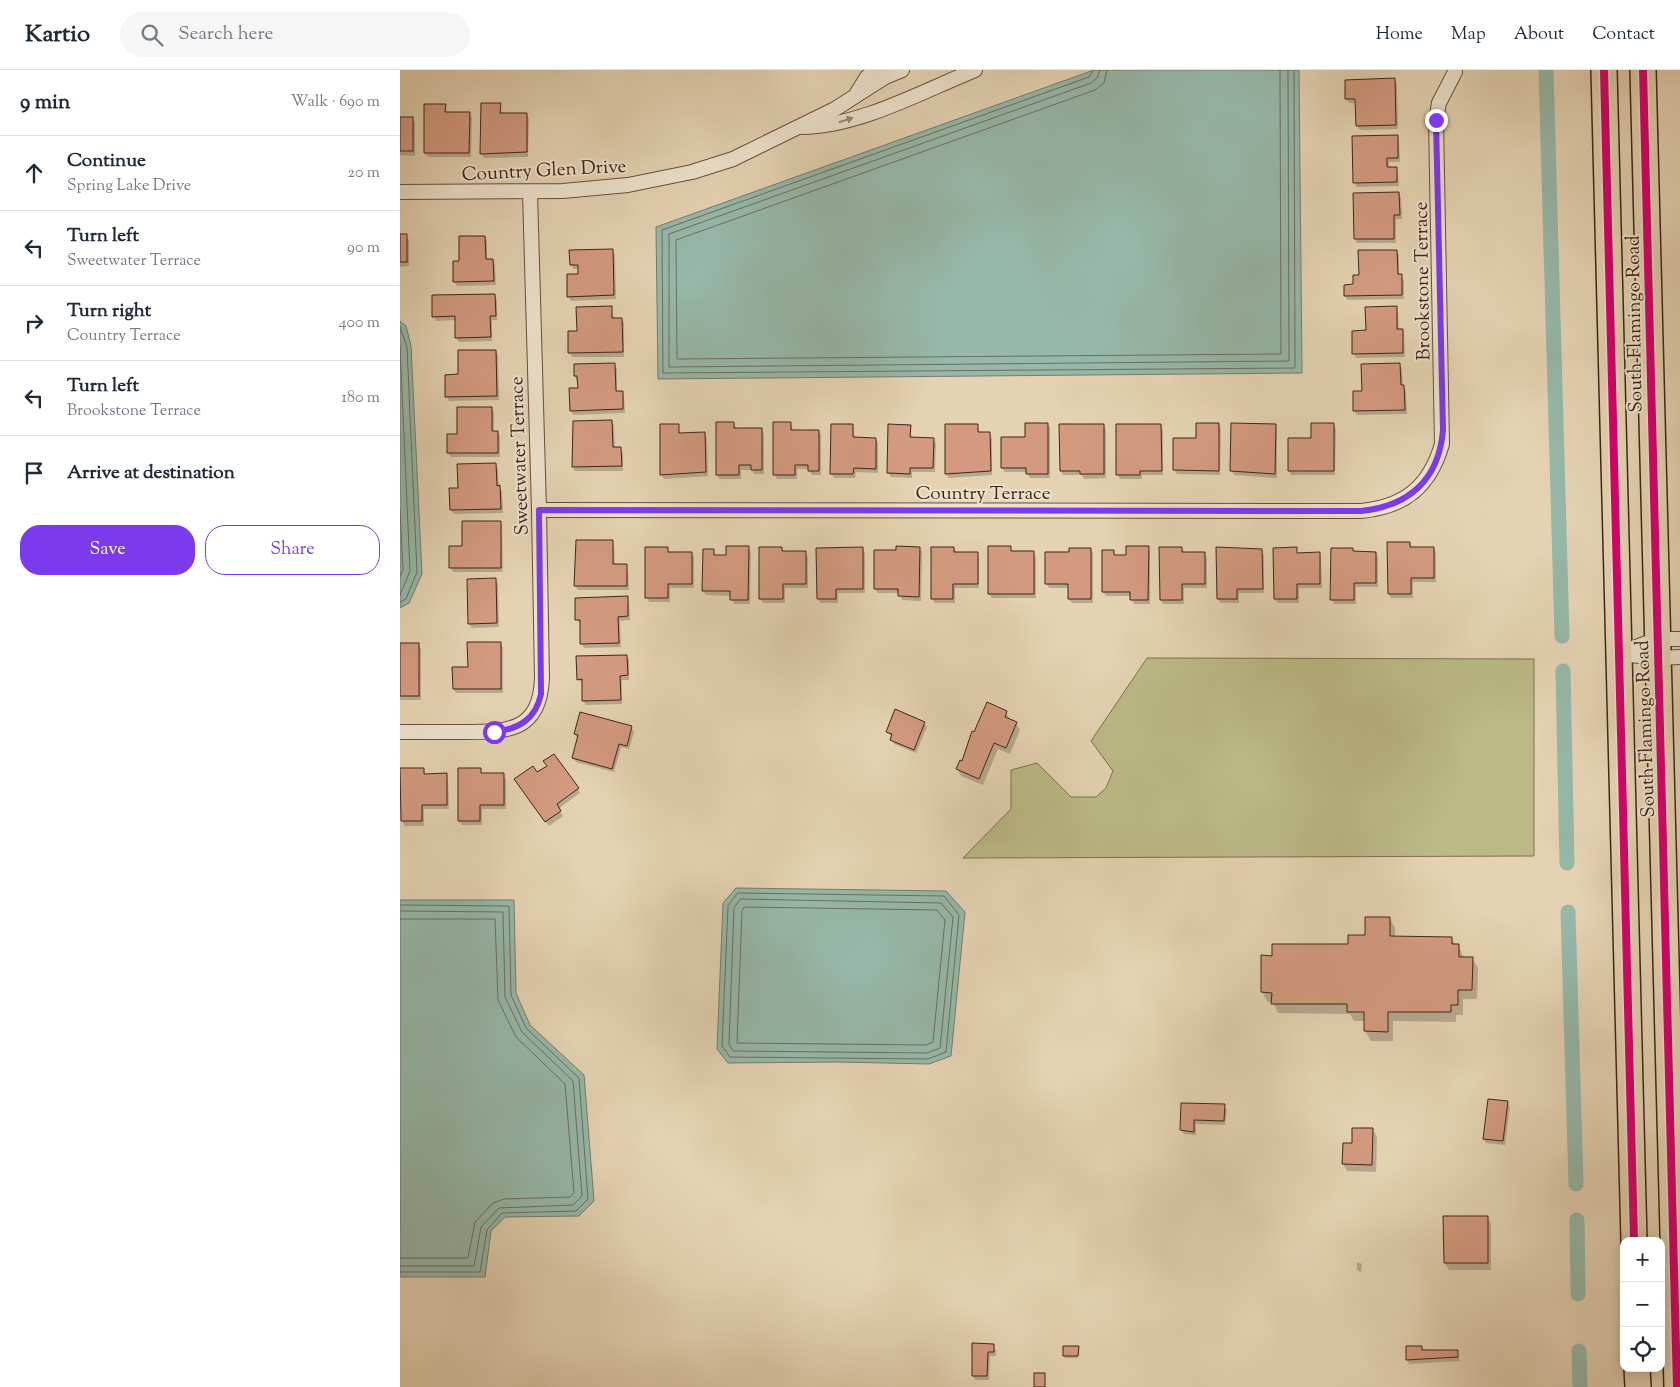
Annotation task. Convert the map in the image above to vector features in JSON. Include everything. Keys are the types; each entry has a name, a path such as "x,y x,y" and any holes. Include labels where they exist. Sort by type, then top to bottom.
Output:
{"highway":[{"name":"South Flamingo Road","path":"1604,70 1634,1237"},
{"name":"South Flamingo Road","path":"1643,70 1669,648 1677,1387"},
{"path":"1637,1372 1638,1387"}],"street":[{"name":"Country Glen Drive","path":"855,96 867,77 878,70"},
{"name":"Country Glen Drive","path":"400,192 530,192 628,185 692,172 734,159 798,127 855,96 885,77 902,70"},
{"name":"Country Glen Drive","path":"798,127 824,127 882,108 975,70"},
{"name":"Brookstone Terrace","path":"1420,486 1428,477 1438,456 1443,430 1436,120 1438,103 1455,72"},
{"name":"Sweetwater Terrace","path":"400,732 494,732 518,727 536,710 541,694 539,510 530,192"},
{"name":"Country Terrace","path":"539,510 1361,511 1386,508 1400,502 1420,486"},
{"path":"1618,654 1669,648"}],"shaded area":[{"path":"1147,658 1534,659 1534,856 963,858 1011,809 1011,770 1037,763 1071,797 1096,797 1106,788 1113,771 1091,741"}],"water":[{"path":"1094,70 1299,70 1302,373 658,379 656,227"},
{"path":"400,321 406,326 411,346 422,574 409,603 400,608"},
{"path":"736,888 946,891 965,912 951,1056 929,1064 839,1062 728,1063 717,1049 723,903"},
{"path":"400,900 514,900 516,993 530,1025 584,1075 594,1201 579,1216 505,1217 491,1231 485,1277 400,1277"}],"building":[{"path":"1395,78 1396,125 1356,126 1355,99 1345,99 1345,80"},
{"path":"481,103 501,103 500,113 527,113 527,152 480,154"},
{"path":"424,104 446,104 445,112 470,112 469,153 424,153"},
{"path":"400,117 413,117 413,151 400,151"},
{"path":"1398,135 1398,158 1387,158 1387,167 1397,167 1397,182 1353,183 1352,136"},
{"path":"1399,192 1400,215 1394,215 1394,239 1354,239 1353,193"},
{"path":"400,234 407,234 407,262 400,262"},
{"path":"459,236 485,236 486,259 493,259 494,281 453,282 453,261 459,261"},
{"path":"613,249 614,295 567,297 567,274 578,274 578,265 570,265 569,250"},
{"path":"1358,250 1397,250 1398,274 1402,274 1402,295 1344,296 1344,285 1353,284 1353,275 1359,275"},
{"path":"495,294 496,316 490,316 491,337 455,338 455,316 432,317 432,295"},
{"path":"612,306 612,318 622,318 623,352 568,353 568,331 577,331 576,307"},
{"path":"1397,306 1397,329 1403,329 1403,353 1352,354 1352,331 1366,330 1365,307"},
{"path":"458,350 496,350 497,396 445,397 445,375 458,374"},
{"path":"615,363 616,391 623,391 623,409 570,411 569,388 578,388 577,376 574,376 574,364"},
{"path":"1400,363 1401,385 1404,385 1405,410 1353,411 1353,391 1362,391 1361,364"},
{"path":"457,407 492,407 492,431 498,431 498,453 447,453 447,434 457,434"},
{"path":"612,420 613,447 621,447 622,466 572,467 573,421"},
{"path":"716,422 734,422 734,428 762,428 762,470 751,470 751,465 739,465 739,475 716,475"},
{"path":"773,422 791,422 791,430 819,430 819,471 808,471 808,465 795,465 795,475 773,475"},
{"path":"1025,423 1048,423 1048,474 1026,474 1026,468 1001,468 1001,437 1025,437"},
{"path":"1196,423 1219,423 1219,471 1173,470 1173,438 1196,438"},
{"path":"1231,423 1276,424 1275,474 1230,471"},
{"path":"1311,423 1334,423 1334,471 1288,471 1288,438 1311,438"},
{"path":"660,424 679,424 679,433 705,432 706,472 660,475"},
{"path":"831,424 853,424 853,437 876,438 876,469 854,468 853,474 830,474"},
{"path":"888,424 911,425 910,437 934,438 933,468 910,468 910,474 887,473"},
{"path":"945,424 978,424 978,432 990,432 991,471 945,474"},
{"path":"1059,424 1104,424 1104,474 1080,474 1080,471 1060,471"},
{"path":"1116,424 1161,424 1162,471 1140,471 1140,475 1116,475"},
{"path":"496,463 497,486 500,485 501,509 450,510 449,488 458,488 457,464"},
{"path":"462,521 501,521 501,568 449,568 449,546 462,546"},
{"path":"576,540 613,540 613,564 627,564 627,586 574,586"},
{"path":"1387,542 1410,542 1410,547 1434,547 1434,578 1411,578 1411,594 1388,594"},
{"path":"726,546 749,546 748,600 730,600 730,591 702,591 703,549 714,549 714,555 726,555"},
{"path":"896,546 920,547 919,597 898,596 898,589 874,589 874,550 896,550"},
{"path":"988,546 1011,546 1011,551 1034,551 1034,594 988,594"},
{"path":"1126,546 1149,546 1148,600 1130,600 1130,592 1102,592 1102,550 1114,550 1114,555 1126,555"},
{"path":"645,547 668,547 668,552 692,552 692,584 668,584 668,598 645,598"},
{"path":"759,547 782,547 782,551 806,551 806,584 783,584 783,599 759,599"},
{"path":"863,547 863,589 836,589 836,599 817,599 816,548"},
{"path":"931,547 954,547 954,552 978,552 978,584 953,584 953,599 931,599"},
{"path":"1159,547 1182,547 1182,552 1205,552 1205,584 1182,584 1182,600 1160,600"},
{"path":"1216,547 1262,549 1263,589 1237,589 1237,599 1217,599"},
{"path":"1297,547 1297,553 1320,552 1320,584 1297,584 1297,599 1274,599 1273,548"},
{"path":"1069,548 1091,548 1091,599 1068,599 1068,584 1045,584 1045,552 1069,552"},
{"path":"1331,548 1353,548 1353,551 1376,552 1376,583 1354,583 1354,600 1330,600"},
{"path":"496,578 497,623 468,624 467,579"},
{"path":"628,596 628,616 618,617 619,643 580,644 580,620 575,620 575,598"},
{"path":"467,642 501,642 501,689 453,689 452,667 468,667"},
{"path":"400,643 419,643 419,696 400,696"},
{"path":"627,655 628,675 620,676 621,700 582,701 582,679 577,680 576,656"},
{"path":"987,702 1007,711 1005,717 1017,722 1006,748 994,743 979,779 956,769 960,760 962,761 972,731 974,732"},
{"path":"895,709 925,722 914,750 890,740 892,734 886,732"},
{"path":"580,712 632,726 627,746 619,744 612,769 572,758 578,735 574,734"},
{"path":"554,754 579,788 557,804 561,811 545,822 514,779 533,766 537,772 547,766 543,761"},
{"path":"400,768 424,768 424,774 447,773 447,805 422,805 422,821 401,821"},
{"path":"458,768 481,768 481,773 504,773 504,805 480,805 480,821 458,821"},
{"path":"1365,917 1390,917 1390,936 1452,937 1452,944 1459,944 1459,957 1473,957 1472,990 1458,990 1458,1005 1451,1005 1451,1012 1388,1012 1388,1032 1364,1031 1364,1012 1347,1012 1347,1004 1271,1004 1272,993 1261,992 1261,955 1272,956 1272,944 1348,944 1348,935 1365,935"},
{"path":"1488,1099 1508,1101 1503,1141 1483,1139"},
{"path":"1181,1103 1225,1104 1224,1121 1194,1120 1194,1132 1180,1130"},
{"path":"1352,1128 1373,1128 1372,1165 1342,1164 1343,1143 1352,1143"},
{"path":"1443,1216 1488,1216 1488,1263 1444,1263"},
{"path":"972,1343 994,1344 994,1352 988,1352 987,1376 972,1376"},
{"path":"1063,1346 1079,1346 1078,1356 1063,1356"},
{"path":"1406,1346 1422,1346 1422,1350 1458,1350 1458,1357 1406,1360"},
{"path":"1034,1373 1045,1373 1045,1387 1034,1387"}],"waterway":[{"path":"1546,70 1562,636"},
{"path":"1563,671 1567,863"},
{"path":"1568,912 1576,1184"},
{"path":"1577,1220 1578,1294"},
{"path":"1579,1351 1580,1387"}],"cycle path":[{"path":"1604,70 1634,1237"},
{"path":"1643,70 1677,1387"}],"route":[{"path":"494,732 518,727 525,722 536,710 541,694 539,510 1361,511 1386,508 1410,496 1428,477 1433,468 1442,444 1443,430 1436,120"}]}
